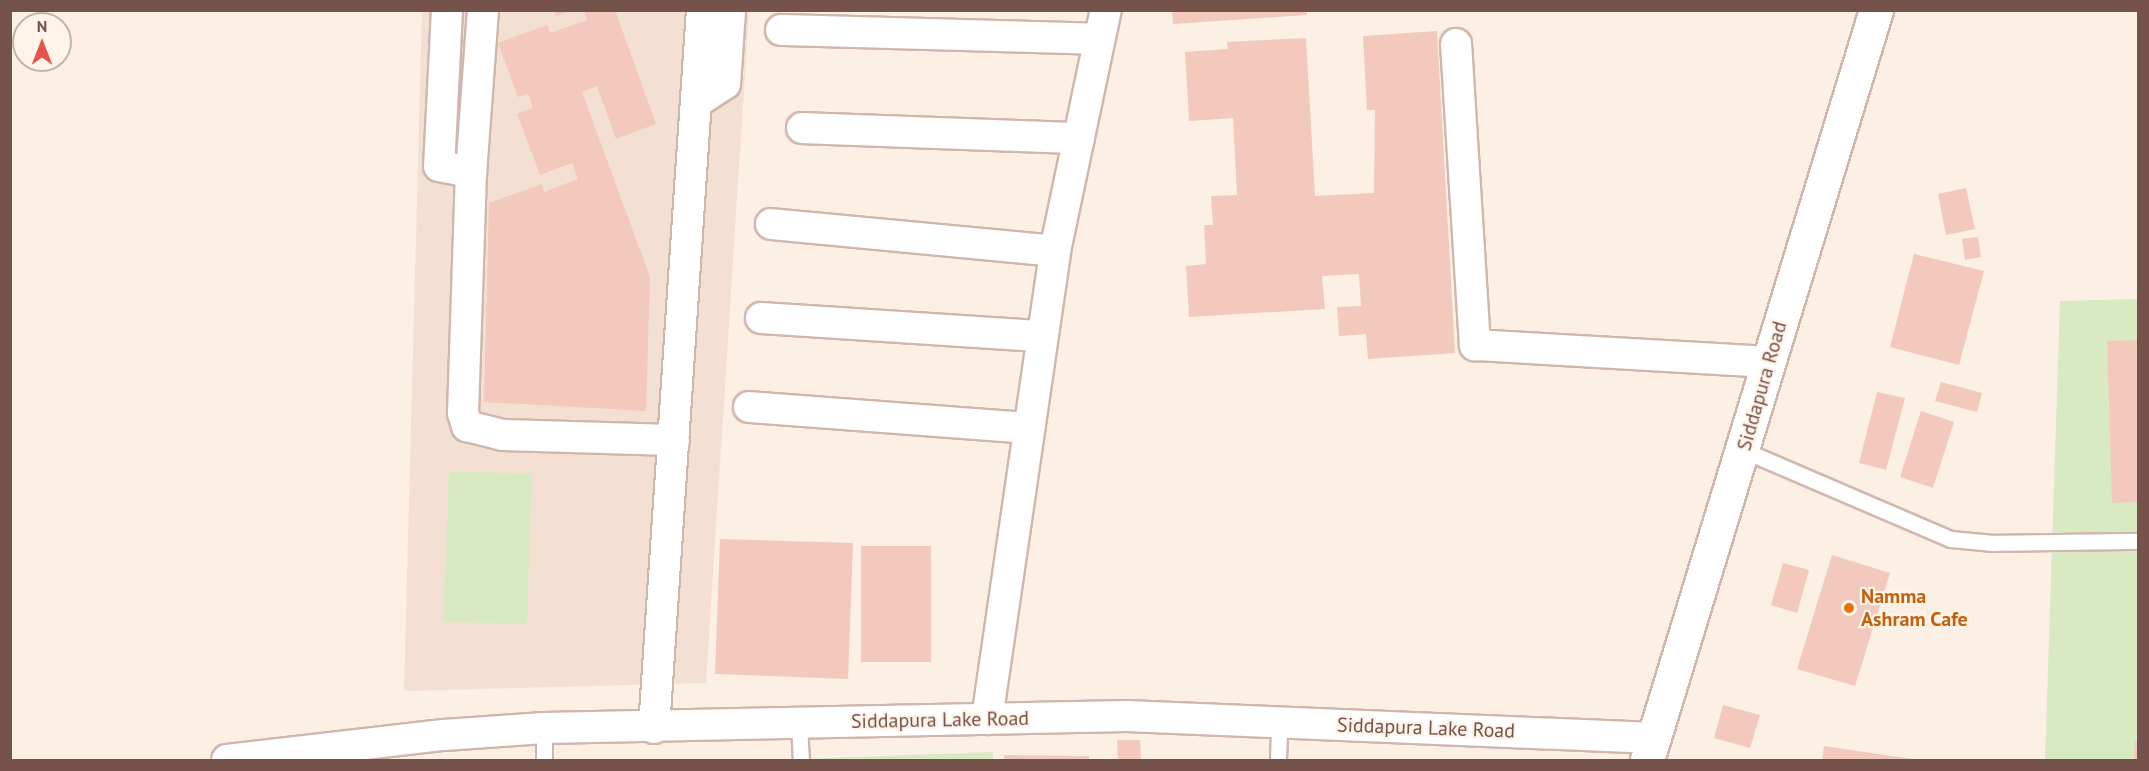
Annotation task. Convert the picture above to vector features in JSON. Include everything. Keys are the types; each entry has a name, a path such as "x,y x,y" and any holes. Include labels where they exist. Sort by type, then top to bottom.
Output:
{"street":[{"path":"447,10 439,166 471,172"},
{"path":"483,10 471,172 463,413 467,426 502,435 674,440"},
{"path":"654,728 702,10"},
{"path":"697,102 725,84 730,10"},
{"name":"Siddapura Road","path":"1651,749 1876,10"},
{"path":"781,30 1102,25 1055,250 987,719"},
{"path":"1456,44 1475,345 1768,362"},
{"path":"802,128 1078,138"},
{"path":"771,224 1055,250"},
{"path":"761,318 1042,336"},
{"path":"749,407 1028,428"},
{"name":"Siddapura Lake Road","path":"227,760 444,735 544,728 654,728 1127,716 1279,722 1651,749"}],"lane":[{"path":"1743,450 1951,539 1993,543 2139,542"},
{"path":"1278,760 1279,722"},
{"path":"799,724 801,760"},
{"path":"544,728 544,760"}],"shaded area":[{"path":"422,11 749,11 706,683 404,691"}],"green space":[{"path":"2138,299 2138,760 2045,760 2060,301"},
{"path":"449,471 532,474 527,624 443,622"},
{"path":"993,752 993,760 773,760"}],"building":[{"path":"554,10 571,10 571,11 556,16"},
{"path":"584,10 615,10 656,124 616,139 597,86 582,92 650,277 646,411 484,402 489,203 542,184 544,192 578,179 572,163 540,175 517,114 533,108 528,94 518,97 498,43 547,25 550,33 587,20"},
{"path":"1172,10 1307,10 1307,15 1173,24"},
{"path":"1437,31 1455,353 1368,359 1366,334 1339,336 1337,307 1361,306 1359,274 1322,276 1325,309 1189,317 1186,266 1206,264 1204,225 1213,225 1211,196 1237,195 1233,118 1189,121 1185,52 1228,49 1227,42 1306,38 1315,196 1374,193 1375,110 1367,110 1363,36"},
{"path":"1966,188 1975,229 1946,235 1938,194"},
{"path":"1978,237 1981,257 1965,260 1962,239"},
{"path":"1914,254 1984,271 1959,365 1890,347"},
{"path":"2138,340 2138,502 2112,503 2107,341"},
{"path":"1941,382 1982,393 1977,412 1935,401"},
{"path":"1877,392 1905,398 1886,470 1859,463"},
{"path":"1921,411 1954,422 1933,488 1900,477"},
{"path":"720,539 853,543 848,679 715,674"},
{"path":"861,546 931,546 931,662 861,662"},
{"path":"1832,555 1890,573 1855,686 1797,669"},
{"path":"1783,563 1809,570 1797,613 1771,605"},
{"path":"1723,705 1760,715 1750,748 1714,738"},
{"path":"1117,740 1140,740 1141,760 1118,760"},
{"path":"2135,741 2138,741 2138,760 2134,760"},
{"path":"1824,746 1913,759 1913,760 1822,760"},
{"path":"1004,755 1089,756 1089,760 1004,760"}],"place":[{"name":"Namma Ashram Cafe","path":"1849,608"}]}
